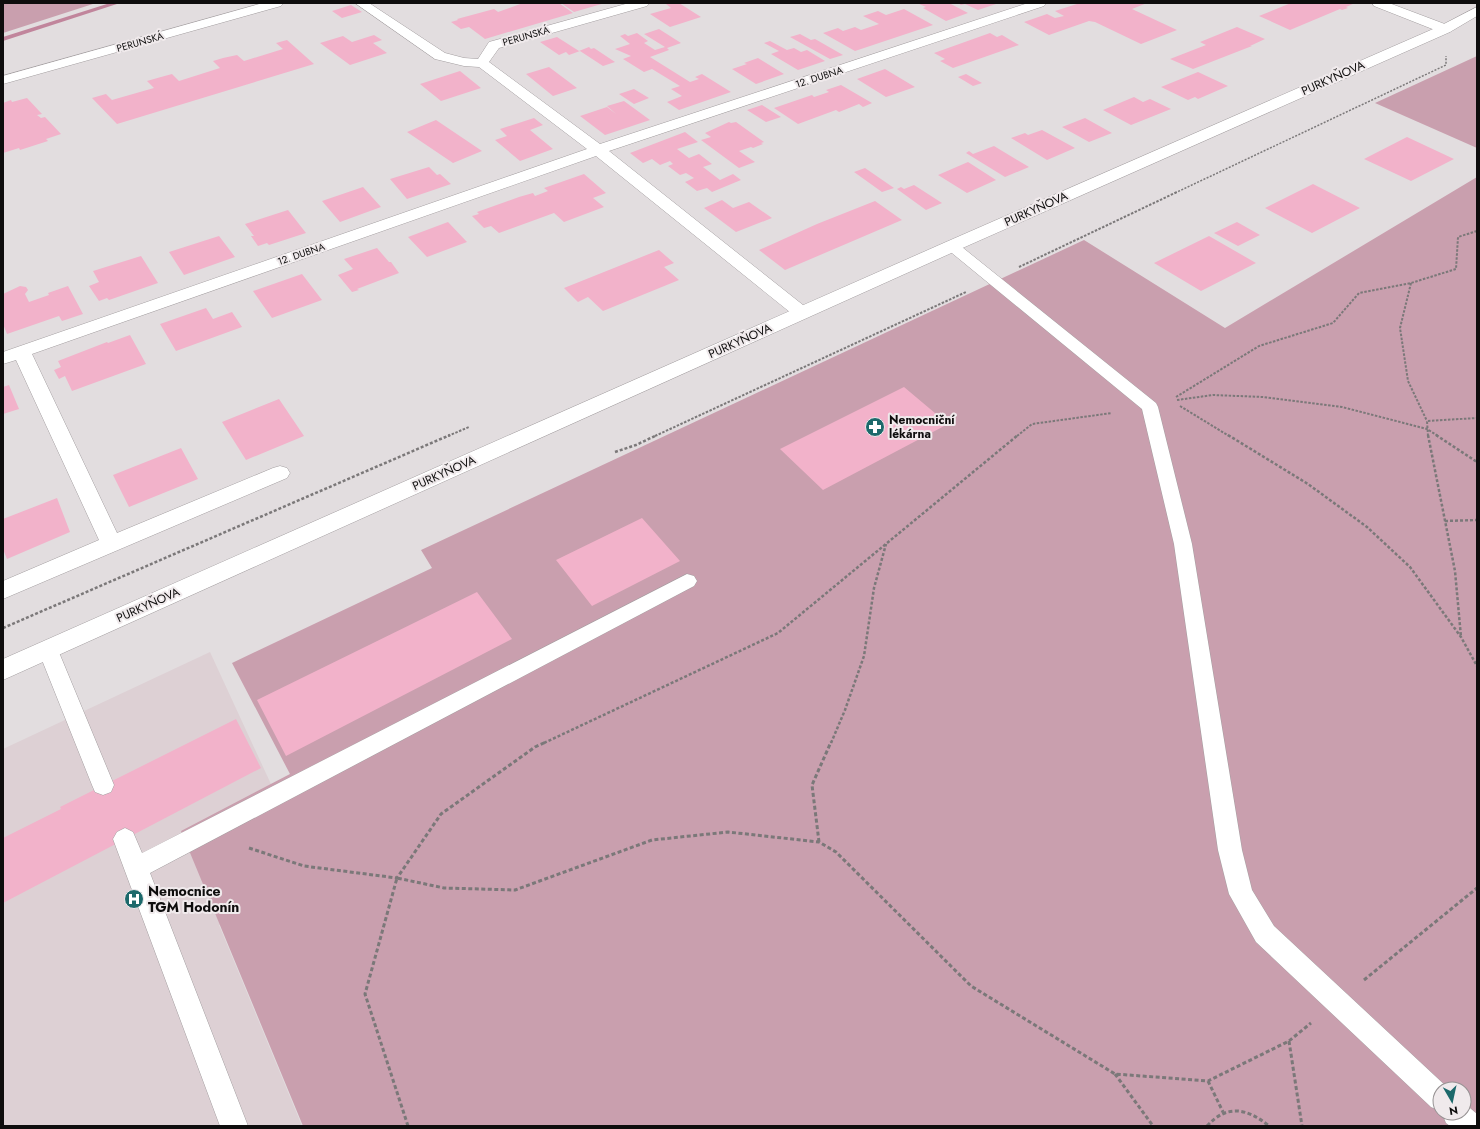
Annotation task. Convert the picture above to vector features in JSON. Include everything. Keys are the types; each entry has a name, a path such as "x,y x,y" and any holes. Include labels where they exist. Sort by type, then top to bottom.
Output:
{"street":[{"name":"PERUNSKÁ","path":"3,80 276,3"},
{"path":"360,3 440,56 464,62 482,64 598,150 802,313"},
{"name":"PERUNSKÁ","path":"482,64 494,45 643,3"},
{"name":"12. DUBNA","path":"12,354 598,150 1040,3"},
{"path":"1378,3 1445,29"},
{"name":"PURKYŇOVA","path":"3,670 952,246 1445,29 1477,11"},
{"path":"12,354 112,544"},
{"path":"3,590 280,473"}],"lane":[{"path":"952,246 1150,407 1183,544 1230,850 1241,894 1265,934 1432,1090"},
{"path":"137,868 687,581"},
{"path":"48,650 103,785"},
{"path":"125,839 234,1126"}],"path":[{"path":"616,452 636,445 1446,65 1446,49"},
{"path":"1171,400 1259,346 1332,323 1359,293 1411,283 1456,269 1458,237 1477,231"},
{"path":"1411,283 1400,328 1408,381 1427,421 1427,429 1455,571 1461,637"},
{"path":"1171,400 1214,395 1263,396 1342,407 1427,429 1477,462"},
{"path":"1171,400 1308,484 1367,527 1410,568 1461,637 1477,666"},
{"path":"408,1126 365,994 397,878 441,814 535,747 778,634 1032,424 1150,407"},
{"path":"1427,421 1477,418"},
{"path":"1445,521 1477,520"},
{"path":"819,842 812,785 846,710 864,656 874,588 886,544"},
{"path":"249,848 304,866 397,878 444,888 516,890 652,840 728,832 819,842 836,852 971,986 1115,1074 1153,1126"},
{"path":"1115,1074 1208,1081 1289,1041 1477,888"},
{"path":"1289,1041 1302,1126"},
{"path":"1208,1081 1223,1112"},
{"path":"1207,1126 1213,1118 1223,1112 1236,1111 1250,1114 1262,1120 1269,1126"}],"shaded area":[{"path":"3,3 96,3 3,33"},
{"path":"1477,56 1477,148 1375,103"},
{"path":"1477,177 1477,1126 303,1126 181,831 290,774 232,663 432,568 421,550 1084,240 1225,328"},
{"name":"Nemocnice TGM Hodonín","path":"210,652 312,873 219,925 302,1126 3,1126 3,749"}],"building":[{"path":"523,3 559,3 573,13 485,39 469,27 461,29 451,22 494,9 498,12"},
{"path":"561,3 605,3 574,12"},
{"path":"679,3 701,17 670,27 650,14 671,8 666,4"},
{"path":"917,3 949,3 968,13 946,21 923,8 926,7"},
{"path":"958,3 999,3 978,10 965,4 961,5"},
{"path":"1080,3 1147,3 1132,9 1177,30 1141,44 1095,22 1089,21 1049,35 1024,22 1047,14 1055,18 1064,16 1055,11"},
{"path":"1291,3 1355,3 1346,7 1348,8 1342,10 1340,9 1290,30 1259,16"},
{"path":"351,5 362,12 342,18 332,11"},
{"path":"904,9 933,25 855,51 823,33 838,28 843,31 855,27 861,30 879,24 863,16 878,11 886,15"},
{"path":"1237,27 1265,39 1250,46 1252,46 1193,69 1170,59 1206,45 1200,42"},
{"path":"659,29 681,43 667,48 669,50 650,57 690,82 699,79 695,77 702,74 731,92 679,110 667,102 682,96 671,89 680,86 652,69 644,72 623,59 631,56 615,49 630,44 620,36 625,34 628,36 637,33 648,41 644,43 655,50 665,47 644,34"},
{"path":"990,33 997,37 1002,35 1019,45 953,68 940,61 945,59 934,53"},
{"path":"800,34 811,40 815,39 843,55 830,59 790,37"},
{"path":"374,35 382,40 373,43 387,53 350,65 320,43 343,36 352,42"},
{"path":"557,37 579,51 589,47 591,49 594,48 615,62 603,66 580,51 569,55 566,52 559,55 540,42"},
{"path":"287,40 314,64 117,124 92,98 106,94 112,100 154,88 147,81 172,74 179,81 220,68 213,61 237,55 244,61 283,49 276,43"},
{"path":"770,41 787,50 794,48 801,52 807,50 825,61 798,70 771,54 779,51 764,43"},
{"path":"758,58 784,74 756,84 732,69 747,64 744,63"},
{"path":"549,67 577,88 553,96 526,74"},
{"path":"885,69 915,87 886,97 857,79"},
{"path":"460,71 481,88 441,101 420,84"},
{"path":"1198,72 1228,86 1198,99 1195,97 1188,100 1161,87"},
{"path":"966,74 982,83 973,86 958,77"},
{"path":"841,85 872,103 863,107 859,104 839,112 836,110 798,124 774,108 812,95 814,97 829,92 826,90"},
{"path":"634,89 649,98 634,104 619,94"},
{"path":"1134,97 1143,102 1150,99 1171,109 1131,125 1103,110"},
{"path":"27,98 42,114 37,115 41,118 45,117 61,134 46,139 48,141 20,150 19,148 3,153 3,103 11,100 12,102"},
{"path":"624,101 650,120 605,135 580,116 607,107 616,114 607,106"},
{"path":"762,105 781,117 766,122 747,110"},
{"path":"534,118 543,125 530,130 553,149 520,161 495,140 507,136 500,129"},
{"path":"1085,118 1112,133 1089,142 1062,127"},
{"path":"436,120 482,151 453,163 407,132"},
{"path":"729,122 736,122 764,142 761,143 763,144 753,148 751,147 739,151 755,162 739,168 701,140 711,137 705,133"},
{"path":"1042,130 1075,148 1047,160 1011,138 1025,133 1028,135"},
{"path":"685,132 698,142 677,149 689,158 699,154 712,164 703,167 720,180 733,174 741,180 712,192 707,188 697,191 685,182 694,178 686,173 680,175 668,166 673,164 670,161 660,165 652,159 643,163 630,153"},
{"path":"1407,137 1454,159 1411,181 1364,159"},
{"path":"994,146 1029,167 1005,177 966,153 969,151 973,154"},
{"path":"968,162 996,180 967,193 938,175"},
{"path":"429,167 437,175 440,174 451,184 407,199 390,179"},
{"path":"865,168 894,188 882,192 854,172"},
{"path":"584,174 606,193 593,198 604,207 564,222 554,213 499,233 491,226 484,228 472,216 479,214 477,212 519,197 533,193 535,196 548,191 544,188"},
{"path":"1313,184 1360,208 1312,233 1265,208"},
{"path":"914,185 942,203 926,210 897,189 901,187 904,189"},
{"path":"363,187 381,207 340,222 322,201"},
{"path":"722,200 733,208 749,202 772,218 736,232 704,208"},
{"path":"875,201 902,220 785,270 759,250 817,224"},
{"path":"288,210 306,233 269,245 267,243 258,246 251,236 254,236 245,224"},
{"path":"448,222 467,242 427,257 408,237"},
{"path":"1237,222 1260,235 1238,246 1214,233"},
{"path":"219,236 235,257 184,275 169,252"},
{"path":"1209,236 1256,263 1201,291 1154,263"},
{"path":"377,248 389,262 391,262 399,273 352,292 338,275 353,269 344,259"},
{"path":"659,250 674,263 664,267 679,280 603,311 588,297 578,302 564,288"},
{"path":"141,256 158,283 109,300 107,298 99,301 89,286 99,282 93,271"},
{"path":"302,274 322,300 272,318 253,291"},
{"path":"20,286 26,287 28,290 25,294 29,302 68,286 83,314 62,321 59,316 7,334 3,324 3,294"},
{"path":"206,308 213,319 232,312 242,327 176,351 160,324"},
{"path":"130,335 146,364 72,391 65,376 59,379 54,370 61,367 58,361 107,342 108,343"},
{"path":"9,385 19,409 3,414 3,387"},
{"path":"904,387 948,424 823,490 780,449"},
{"path":"279,399 304,436 246,460 222,422"},
{"path":"181,448 198,479 129,507 113,475"},
{"path":"57,498 70,532 7,559 3,549 3,519"},
{"path":"642,518 680,561 592,606 556,560"},
{"path":"477,592 512,639 286,756 257,700"},
{"path":"236,719 261,768 3,903 3,838 61,809 60,807"}],"waterway":[{"path":"3,39 117,3"}],"place":[{"name":"Nemocniční lékárna","path":"875,427"},
{"name":"Nemocnice TGM Hodonín","path":"134,899"}]}
